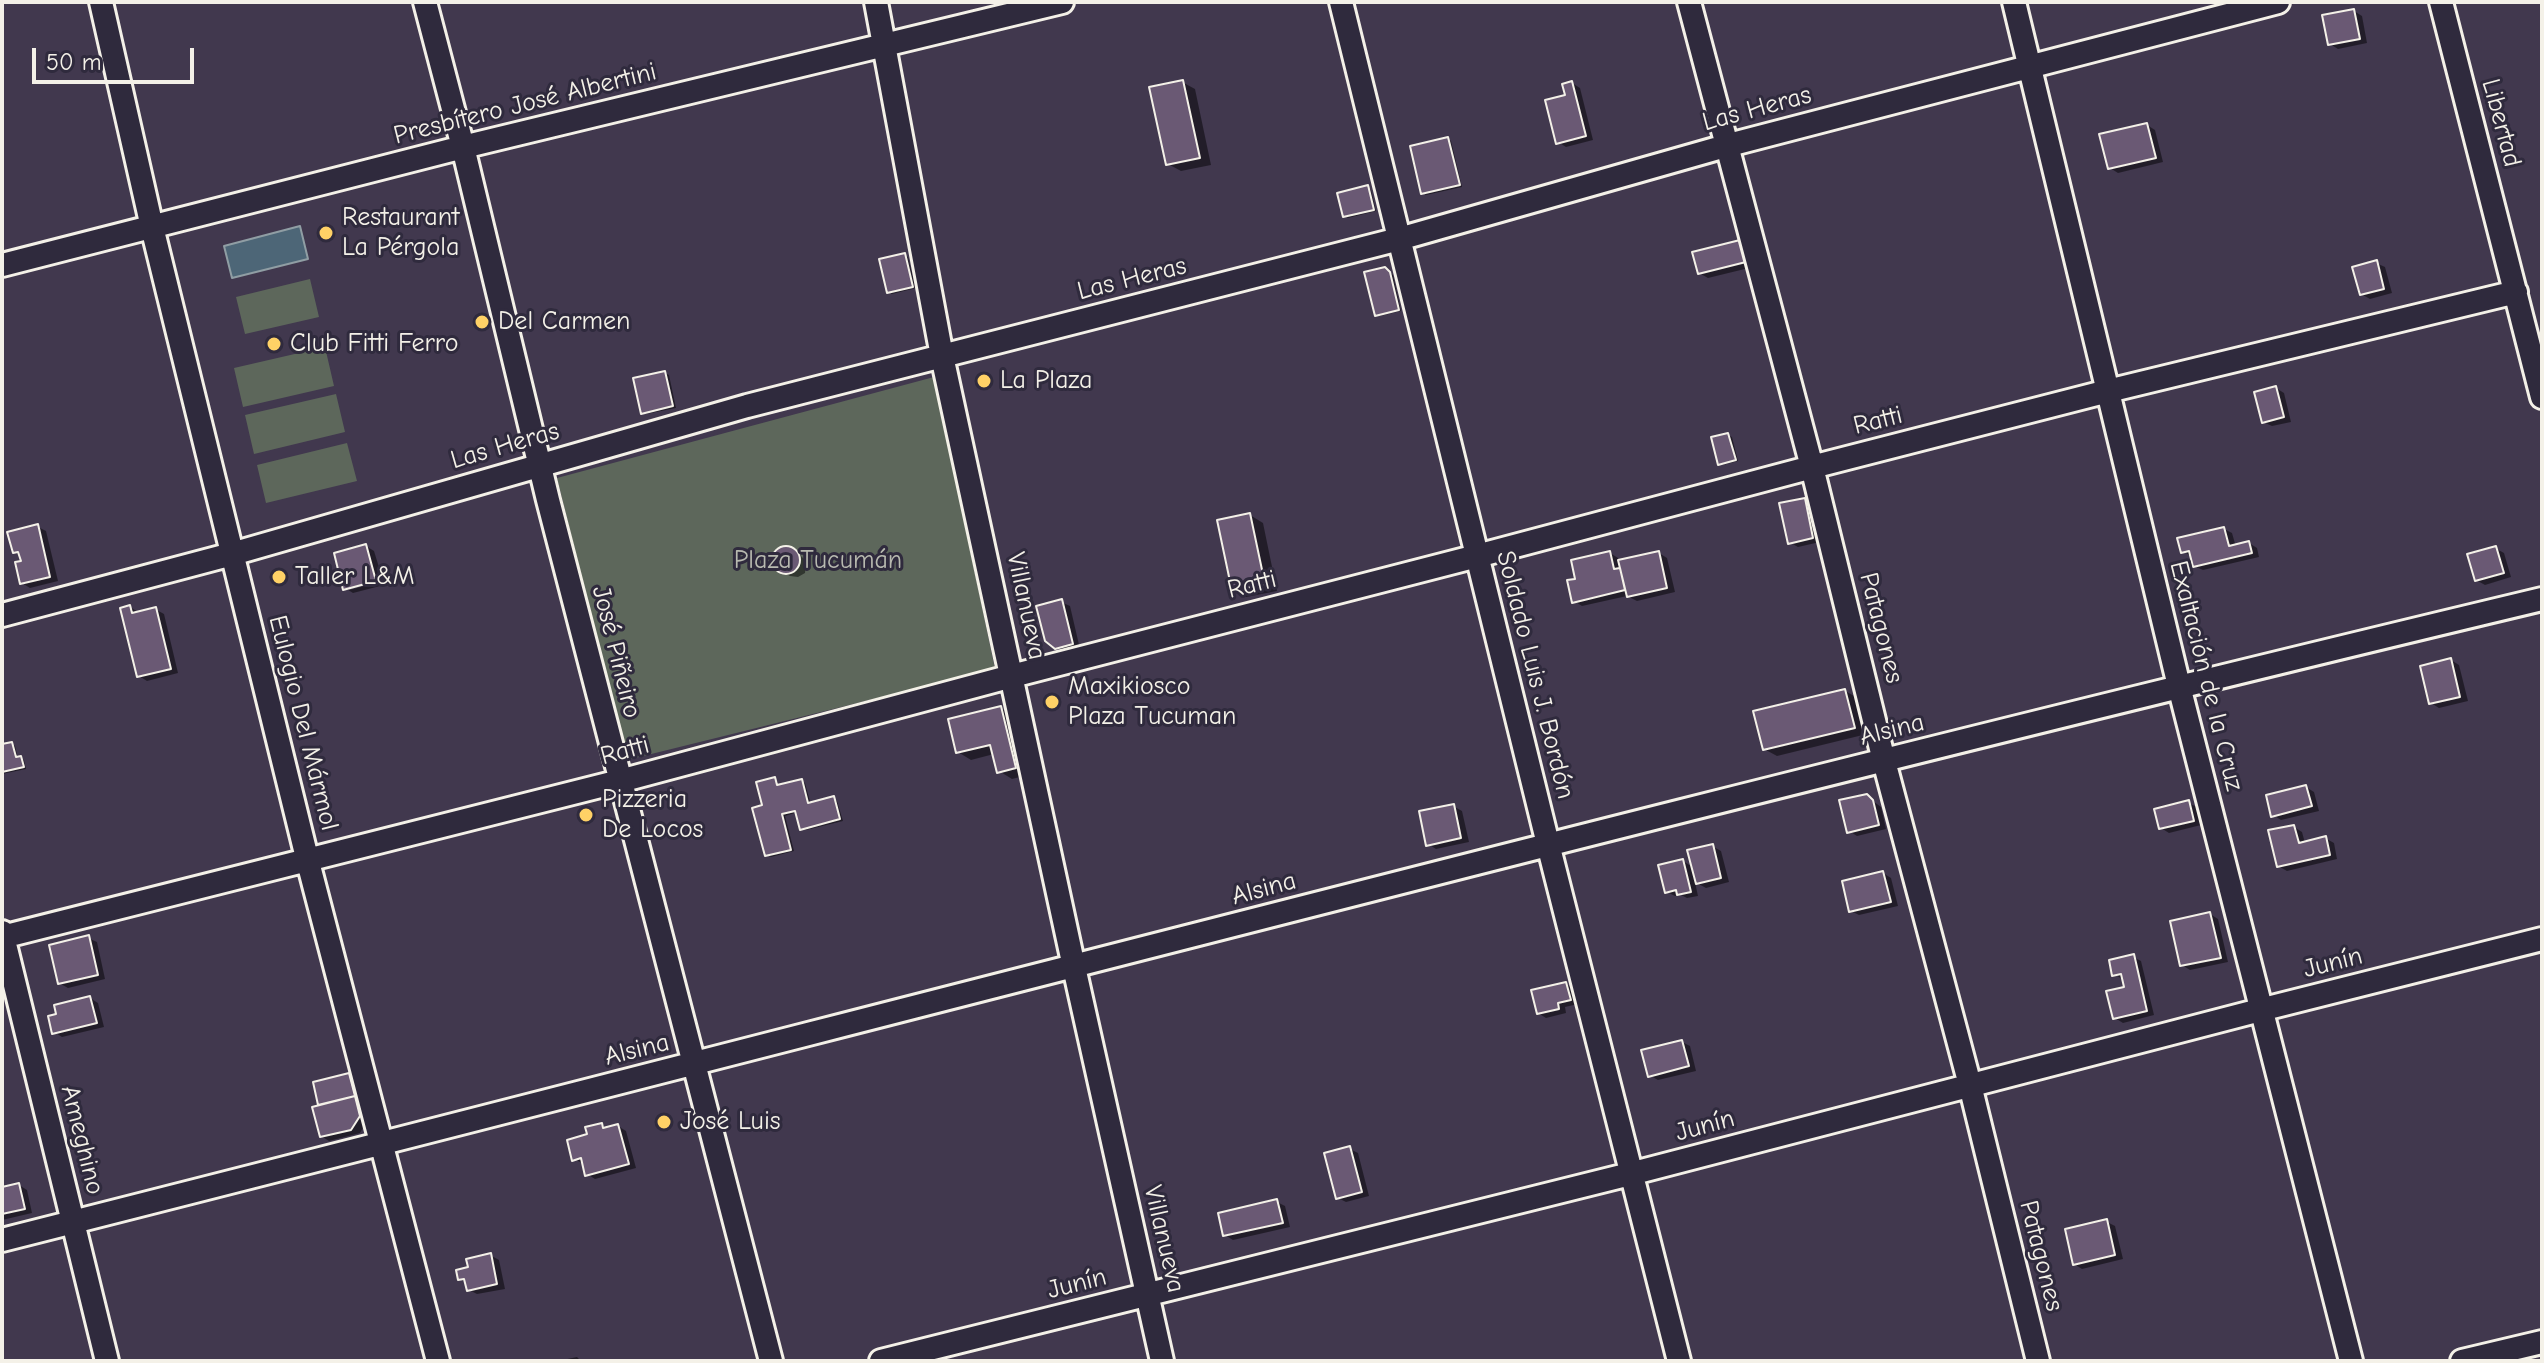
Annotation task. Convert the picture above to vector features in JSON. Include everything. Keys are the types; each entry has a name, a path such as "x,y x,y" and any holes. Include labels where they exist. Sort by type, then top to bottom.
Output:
{"street":[{"name":"Eulogio Del Mármol","path":"101,2 152,227 307,858 438,1361"},
{"name":"José Piñeiro","path":"425,2 620,781 771,1361"},
{"name":"Villanueva","path":"876,2 942,356 1162,1361"},
{"name":"Presbítero José Albertini","path":"2,265 463,147 1062,2"},
{"name":"Soldado Luis J. Bordón","path":"1341,2 1630,1174 1679,1361"},
{"name":"Patagones","path":"1689,2 1812,467 2038,1361"},
{"name":"Exaltación de la Cruz","path":"2014,2 2179,686 2351,1361"},
{"name":"Las Heras","path":"2,615 232,554 747,406 1399,239 1729,145 2278,2"},
{"name":"Libertad","path":"2441,2 2542,397"},
{"name":"Ratti","path":"2,935 620,781 2108,391 2516,292"},
{"name":"Alsina","path":"2,1240 1548,844 2179,686 2542,599"},
{"name":"Ameghino","path":"2,935 107,1361"},
{"name":"Junín","path":"881,1361 1630,1174 2542,939"},
{"path":"2462,1361 2542,1342"}],"green space":[{"path":"310,279 319,317 245,334 236,297"},
{"path":"325,347 334,386 243,407 234,368"},
{"name":"Plaza Tucumán","path":"934,377 995,669 627,760 557,478"},
{"path":"336,394 345,432 254,454 245,415"},
{"path":"347,443 357,481 266,503 257,465"}],"water":[{"path":"300,226 308,259 232,278 224,246"}],"building":[{"path":"2354,9 2360,39 2328,45 2322,15"},
{"path":"1183,80 1200,158 1166,165 1149,87"},
{"path":"1572,81 1586,136 1556,144 1545,100 1565,95 1562,84"},
{"path":"2147,123 2156,158 2108,169 2099,134"},
{"path":"1448,137 1460,185 1421,194 1410,146"},
{"path":"1368,185 1374,210 1343,217 1337,193"},
{"path":"1740,240 1746,262 1698,274 1692,252"},
{"path":"905,253 913,287 887,293 879,259"},
{"path":"2377,260 2384,289 2360,295 2352,267"},
{"path":"1385,267 1390,272 1399,310 1375,316 1364,272"},
{"path":"665,371 673,406 641,414 633,378"},
{"path":"2276,386 2284,417 2262,423 2254,392"},
{"path":"1728,433 1736,460 1718,465 1711,437"},
{"path":"1805,498 1813,538 1788,544 1779,503"},
{"path":"1250,513 1265,584 1232,591 1217,520"},
{"path":"38,524 50,577 20,584 15,562 21,561 18,552 13,553 7,532"},
{"path":"2224,527 2229,546 2249,541 2252,553 2193,567 2189,551 2181,553 2177,538"},
{"path":"366,544 376,581 343,590 334,553"},
{"path":"786,546 796,550 800,560 796,570 786,574 776,570 772,560 776,550"},
{"path":"2496,546 2504,573 2475,581 2467,554"},
{"path":"1610,551 1614,569 1620,568 1625,590 1572,603 1567,580 1575,579 1571,560"},
{"path":"1659,551 1667,588 1627,597 1618,560"},
{"path":"1062,599 1073,644 1055,649 1045,641 1036,606"},
{"path":"130,605 132,613 156,607 171,669 137,677 120,608"},
{"path":"2451,658 2460,697 2429,704 2420,666"},
{"path":"1845,689 1855,728 1763,750 1753,711"},
{"path":"1001,706 1016,768 997,773 990,745 956,753 948,719"},
{"path":"12,742 16,757 21,756 24,767 2,772 2,744"},
{"path":"775,777 777,785 802,779 808,803 834,796 840,819 800,830 795,811 782,814 791,850 765,856 752,808 762,805 756,782"},
{"path":"2306,785 2312,806 2271,817 2266,795"},
{"path":"1867,794 1873,800 1879,825 1847,833 1839,800"},
{"path":"2189,800 2194,821 2159,829 2154,809"},
{"path":"1454,804 1461,838 1426,846 1419,811"},
{"path":"2294,825 2299,843 2326,836 2330,855 2277,867 2268,830"},
{"path":"1713,844 1721,878 1696,884 1687,850"},
{"path":"1683,859 1691,892 1677,895 1676,890 1665,893 1658,865"},
{"path":"1883,871 1891,902 1849,912 1842,881"},
{"path":"2210,912 2221,958 2180,966 2170,921"},
{"path":"89,935 98,975 58,984 49,945"},
{"path":"2134,954 2147,1011 2113,1019 2106,991 2124,987 2121,974 2112,976 2109,960"},
{"path":"1566,982 1571,1000 1558,1003 1559,1009 1537,1014 1531,990"},
{"path":"90,996 97,1023 52,1034 48,1016 56,1014 54,1005"},
{"path":"1682,1040 1689,1066 1648,1077 1641,1050"},
{"path":"349,1073 355,1096 318,1105 313,1082"},
{"path":"355,1096 360,1116 351,1130 320,1137 312,1107"},
{"path":"602,1123 603,1128 618,1124 629,1164 585,1176 581,1158 572,1161 567,1140 587,1134 585,1127"},
{"path":"1350,1146 1362,1192 1336,1199 1324,1153"},
{"path":"19,1183 25,1209 2,1214 2,1187"},
{"path":"1277,1199 1283,1223 1223,1236 1218,1213"},
{"path":"2107,1219 2115,1255 2073,1265 2065,1229"},
{"path":"491,1253 497,1284 467,1291 464,1279 458,1280 456,1270 468,1267 466,1259"}],"place":[{"name":"Restaurant La Pérgola","path":"326,233"},
{"name":"Del Carmen","path":"482,322"},
{"name":"Club Fitti Ferro","path":"274,344"},
{"name":"La Plaza","path":"984,381"},
{"name":"Taller L&M","path":"279,577"},
{"name":"Maxikiosco Plaza Tucuman","path":"1052,702"},
{"name":"Pizzeria De Locos","path":"586,815"},
{"name":"José Luis","path":"664,1122"}]}
